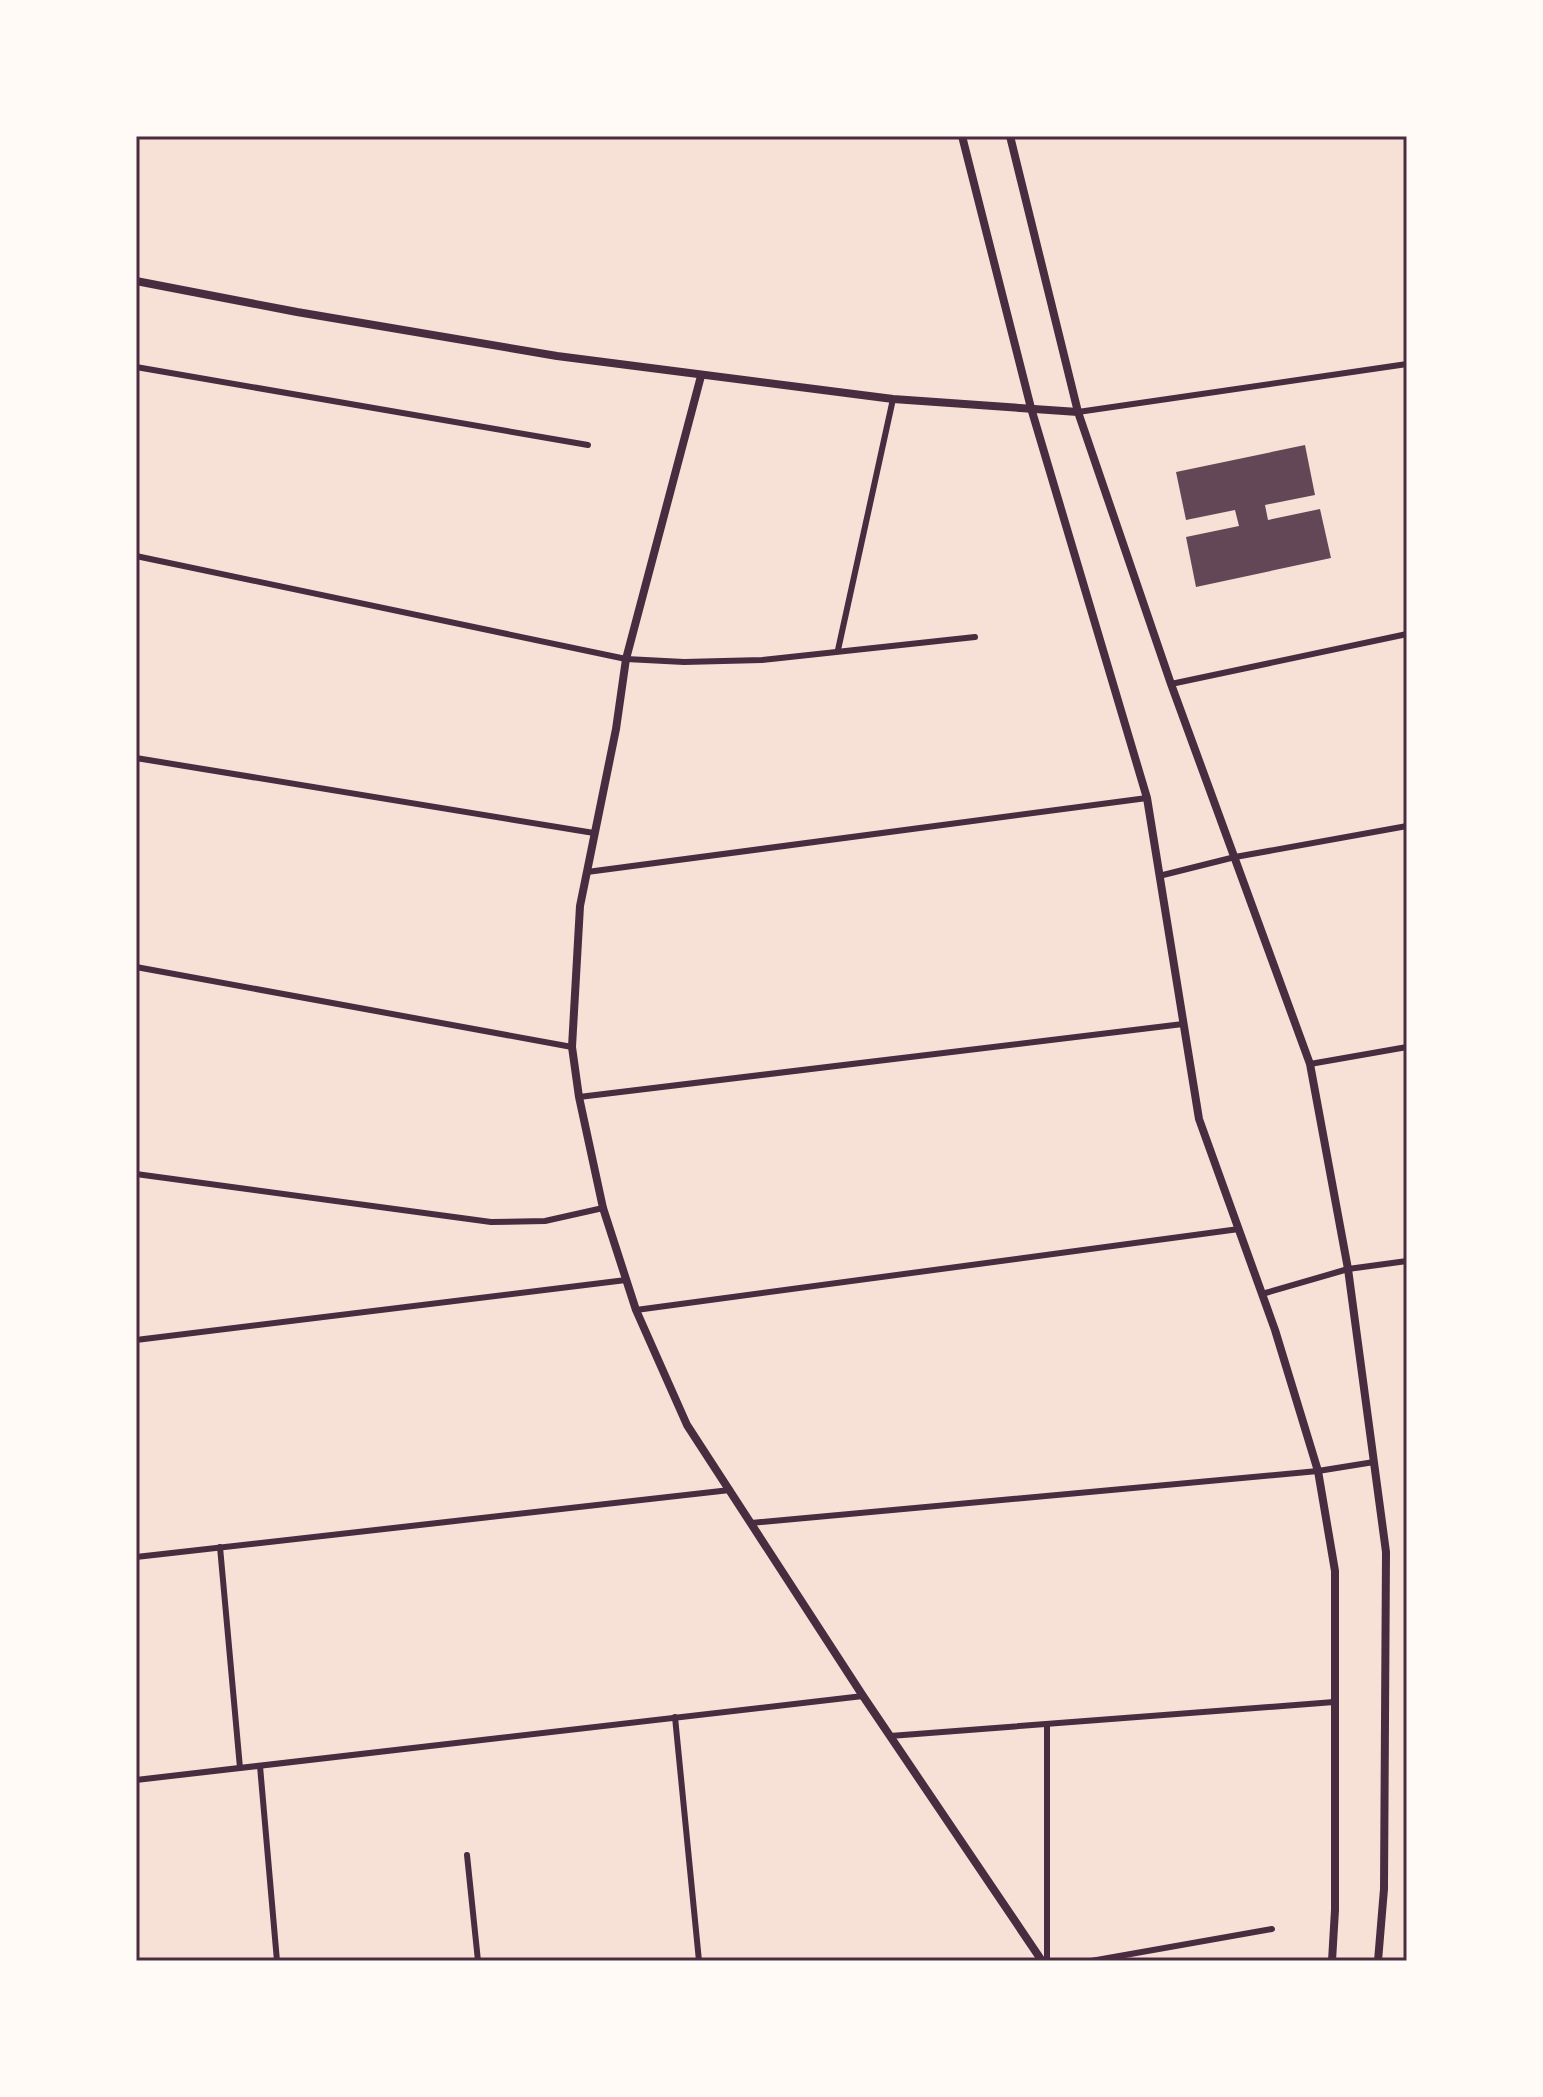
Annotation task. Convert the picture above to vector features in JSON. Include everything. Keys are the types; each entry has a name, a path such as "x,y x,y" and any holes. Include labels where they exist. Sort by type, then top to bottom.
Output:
{"street":[{"path":"962,136 1031,408 1147,798 1199,1119 1262,1294 1318,1471 1335,1571 1335,1910 1332,1961"},
{"path":"1010,136 1078,412 1171,684 1310,1064 1348,1269 1386,1552 1384,1889 1378,1961"},
{"path":"136,281 526,351 701,376 893,399 1078,412"},
{"path":"701,376 626,659 616,729 580,906 572,1047 579,1097 603,1208 636,1310 687,1425 863,1696 1044,1961"}],"lane":[{"path":"1078,412 1407,364"},
{"path":"136,367 588,445"},
{"path":"838,650 893,399"},
{"path":"136,556 626,659 684,662 762,660 975,637"},
{"path":"1171,684 1407,634"},
{"path":"136,758 594,833"},
{"path":"587,872 1147,798"},
{"path":"1159,876 1235,857 1407,826"},
{"path":"136,967 572,1047"},
{"path":"579,1097 1183,1024"},
{"path":"1310,1064 1407,1047"},
{"path":"136,1174 491,1222 545,1221 603,1208"},
{"path":"636,1310 1239,1229"},
{"path":"1262,1294 1348,1269 1407,1261"},
{"path":"136,1340 626,1280"},
{"path":"751,1523 1318,1471 1374,1462"},
{"path":"136,1557 730,1490"},
{"path":"220,1547 240,1768"},
{"path":"136,1780 863,1696"},
{"path":"890,1736 1334,1702"},
{"path":"675,1717 699,1961"},
{"path":"1044,1961 1047,1724"},
{"path":"260,1766 277,1961"},
{"path":"467,1855 478,1961"},
{"path":"1091,1961 1272,1929"}],"building":[{"path":"1305,445 1315,495 1265,505 1268,520 1320,509 1331,558 1196,587 1186,537 1239,526 1235,510 1186,520 1176,472"}]}
